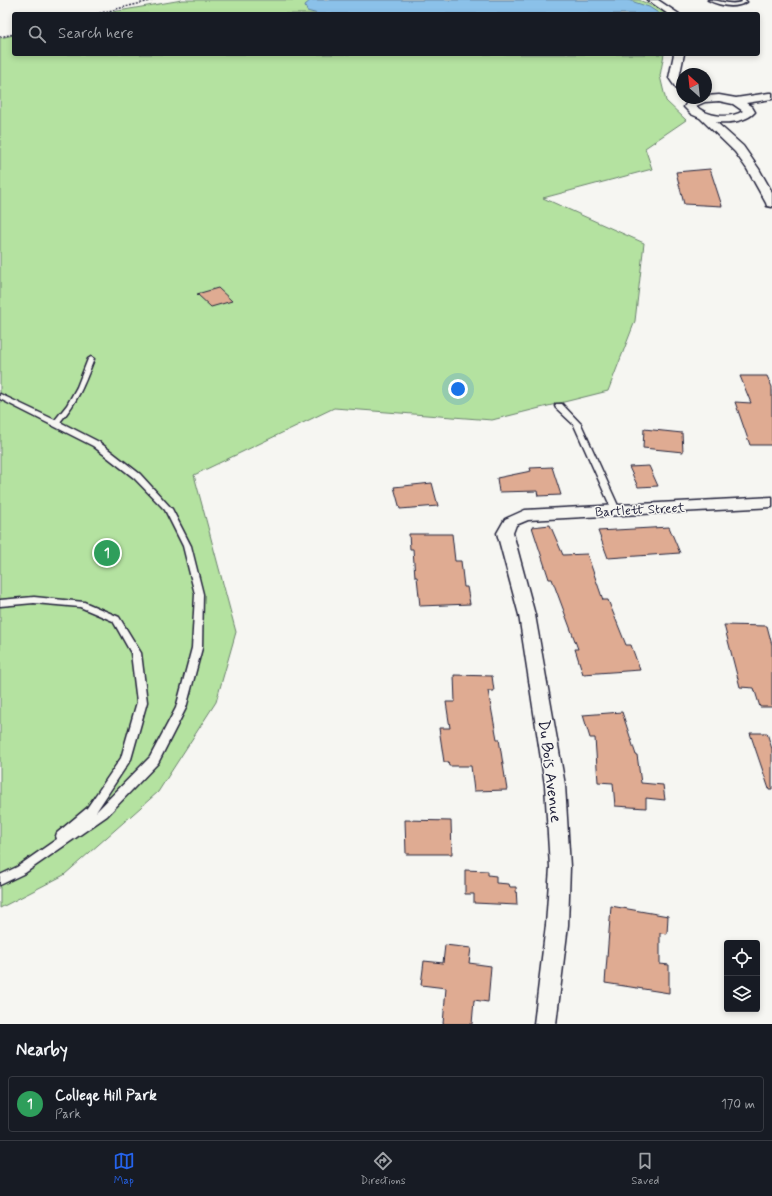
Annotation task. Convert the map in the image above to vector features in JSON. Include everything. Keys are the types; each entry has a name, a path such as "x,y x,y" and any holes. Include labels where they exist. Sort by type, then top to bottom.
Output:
{"street":[{"path":"652,0 671,12"},
{"path":"676,68 679,56"},
{"path":"676,68 674,78 676,81"},
{"path":"712,98 736,101 771,95"},
{"path":"704,116 733,118 746,115 749,112 748,109 771,95"},
{"path":"736,101 748,109"},
{"path":"690,104 692,110 704,116 739,149 753,169 772,204"},
{"path":"724,134 733,118"},
{"name":"Bartlett Street","path":"510,522 526,515 772,502"},
{"name":"Du Bois Avenue","path":"510,522 506,533 527,615 555,785 560,867 557,925 546,1024"}],"lane":[{"path":"710,0 730,5 745,2 743,0"},
{"path":"56,423 70,406 80,387 91,359"},
{"path":"0,396 96,444 137,476 168,509 187,546 199,594 197,648 181,708 154,760 103,813 21,870 0,880"},
{"path":"559,406 577,424 616,510"},
{"path":"0,603 34,600 81,604 116,619 136,653 142,702 126,759 91,811 21,870"}],"path":[{"path":"104,12 154,0"},
{"path":"0,37 12,34"}],"green space":[{"path":"182,0 639,0 666,12 113,12"},
{"path":"12,35 12,56 664,56 660,76 666,101 686,120 645,148 652,169 543,198 644,243 635,321 608,391 492,420 334,408 194,475 236,632 216,702 158,792 64,875 0,908 0,38"}],"water":[{"path":"311,0 628,0 649,7 657,12 311,12 307,11 305,5"}],"building":[{"path":"710,169 722,206 684,204 676,172"},
{"path":"218,288 232,301 211,307 197,294"},
{"path":"740,376 767,376 772,387 772,445 750,445 735,402 751,403"},
{"path":"644,429 682,433 683,452 643,448"},
{"path":"649,466 658,486 638,487 629,467"},
{"path":"552,467 561,495 538,496 537,491 499,492 497,478 531,471 530,468"},
{"path":"432,483 438,506 400,509 394,487"},
{"path":"550,525 563,555 587,554 603,600 608,600 626,645 631,645 640,670 583,674 575,649 578,649 552,579 549,579 532,527"},
{"path":"669,527 680,553 608,558 598,531"},
{"path":"409,534 452,534 455,561 461,561 464,587 467,587 470,604 420,606 417,577 415,577 413,549 410,549"},
{"path":"724,625 767,626 772,645 772,707 760,707 754,688 740,687"},
{"path":"454,675 492,676 494,691 488,691 497,739 499,739 507,790 474,791 471,766 449,766 448,762 444,762 439,728 450,728 446,702 455,702"},
{"path":"622,712 637,755 641,783 663,785 665,800 646,798 646,808 615,806 613,783 598,782 595,738 590,738 583,715"},
{"path":"750,733 767,733 772,749 772,789 769,789"},
{"path":"405,820 451,821 452,854 406,854"},
{"path":"465,870 488,871 488,875 496,876 496,883 509,884 510,887 516,887 517,905 474,903 474,894 465,894"},
{"path":"611,906 668,916 667,934 660,933 660,964 669,965 669,993 605,983"},
{"path":"445,945 471,948 469,963 491,966 488,1002 474,1000 472,1024 443,1024 446,988 421,985 424,961 443,963"}],"place":[{"name":"College Hill Park","path":"107,553"}]}
